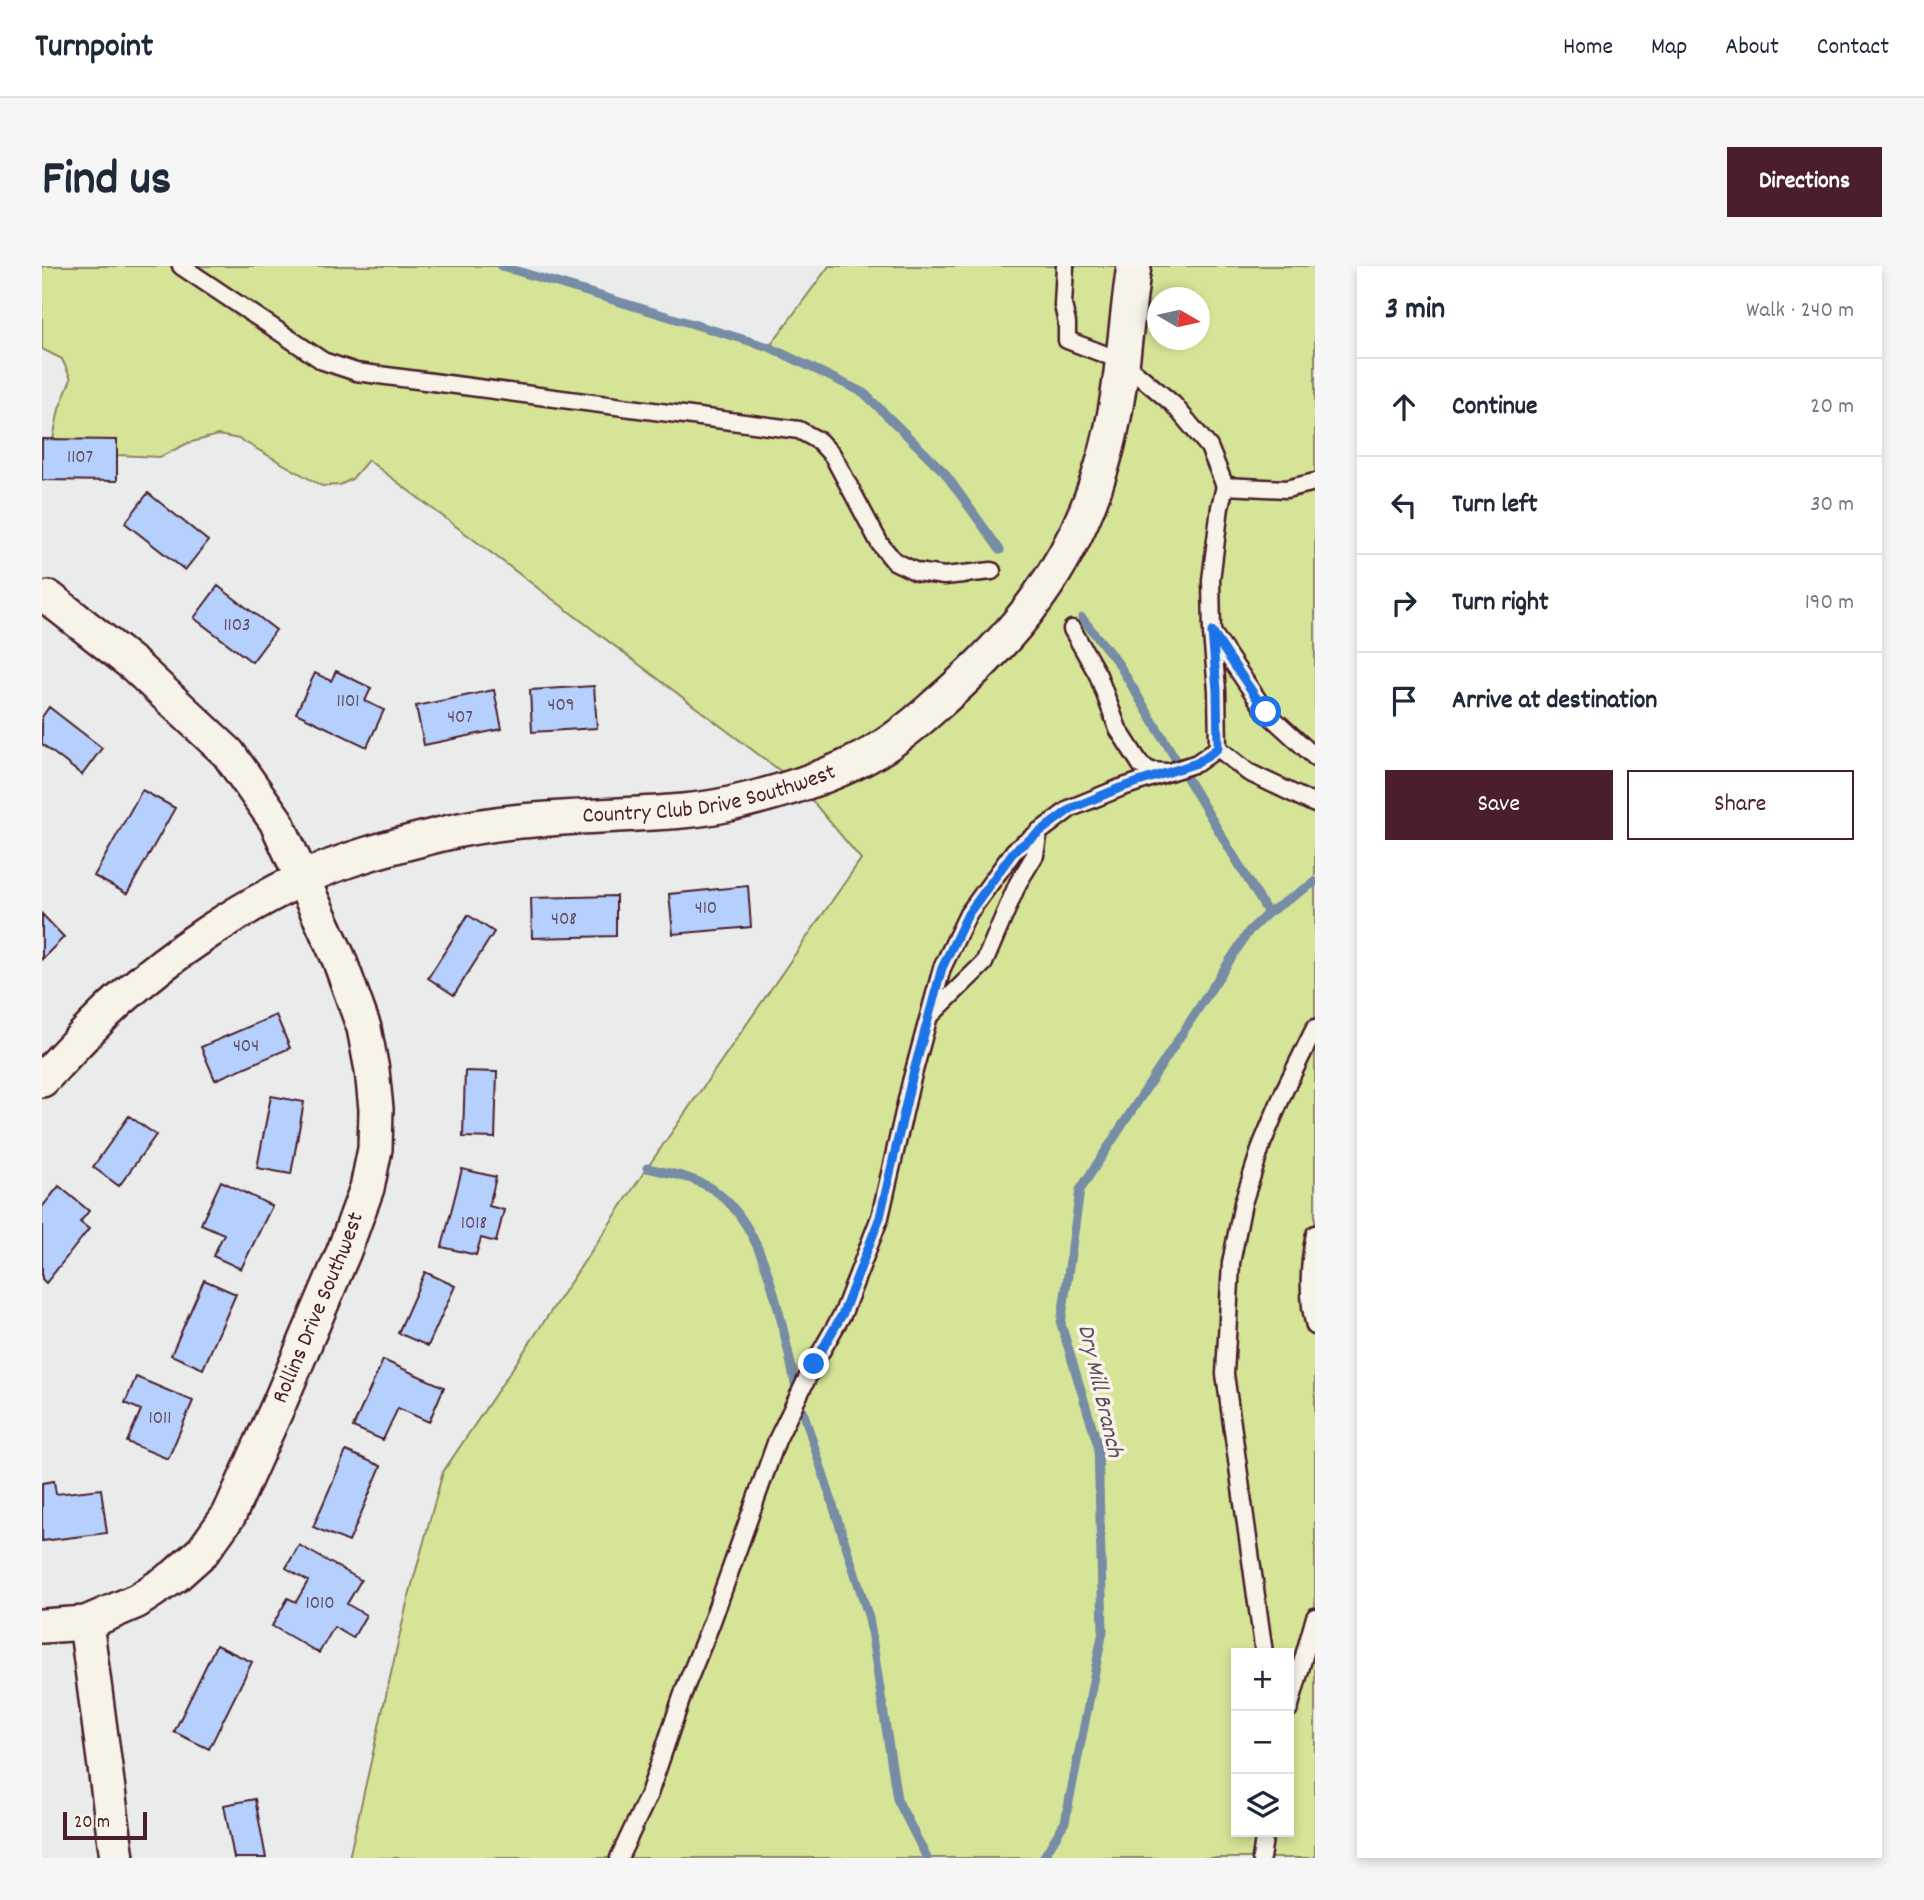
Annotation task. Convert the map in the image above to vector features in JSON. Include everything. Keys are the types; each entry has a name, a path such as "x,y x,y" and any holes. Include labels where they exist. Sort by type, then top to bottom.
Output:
{"street":[{"name":"Country Club Drive Southwest","path":"42,1080 121,999 228,920 303,878 375,853 442,834 517,822 662,813 727,804 799,785 860,760 915,724 963,682 1027,615 1057,570 1083,518 1102,467 1114,415 1135,266"},
{"name":"Rollins Drive Southwest","path":"42,1626 86,1623 137,1601 175,1577 203,1551 229,1515 344,1251 367,1188 374,1149 376,1109 364,1028 339,959 276,821 228,753 134,665 49,598"},
{"path":"86,1623 117,1858"}],"lane":[{"path":"181,266 323,361 356,372 799,430 819,441 833,457 880,544 894,561 917,572 944,576 992,571"},
{"path":"1065,266 1063,305 1068,340 1122,361 1173,404 1209,447 1225,486 1211,580 1218,748"},
{"path":"1225,486 1286,489 1315,482"},
{"path":"1072,629 1098,675 1118,729 1141,765 1151,771 1170,772"},
{"path":"1212,632 1266,712 1315,757"},
{"path":"619,1858 649,1794 685,1688 711,1624 777,1440 814,1364 843,1313 865,1259 880,1217 911,1082 942,968 968,914 1014,851 1072,808 1120,788 1197,763 1218,748"},
{"path":"1218,748 1248,772 1315,804"},
{"path":"929,1017 984,964 1018,883 1035,855 1039,831"},
{"path":"1263,1648 1225,1374 1231,1263 1243,1203 1262,1144 1284,1089 1315,1028"},
{"path":"1314,1241 1311,1313 1315,1326"},
{"path":"1294,1691 1315,1617"},
{"path":"1261,1858 1264,1837"}],"green space":[{"path":"42,266 501,266 769,347 829,266 1315,266 1315,1858 349,1858 407,1603 443,1472 647,1168 861,859 799,785 368,460 352,479 340,485 322,486 239,439 218,435 188,443 160,457 117,455 53,439 59,409 71,379 62,359 42,349"}],"building":[{"path":"42,439 117,440 117,481 42,480"},
{"path":"148,493 208,541 185,570 125,523"},
{"path":"218,586 276,630 252,662 194,618"},
{"path":"336,671 371,688 365,701 384,710 367,747 296,713 315,673 331,681"},
{"path":"594,686 597,728 532,732 530,690"},
{"path":"494,690 502,729 424,745 416,706"},
{"path":"49,707 102,748 82,775 42,744 42,717"},
{"path":"142,790 175,808 127,894 94,876"},
{"path":"748,886 751,927 673,934 669,894"},
{"path":"616,896 616,936 532,938 531,898"},
{"path":"42,914 64,937 42,959"},
{"path":"468,915 494,932 454,995 428,978"},
{"path":"276,1015 290,1048 215,1080 201,1047"},
{"path":"465,1071 497,1072 495,1138 463,1137"},
{"path":"271,1096 304,1102 291,1174 257,1168"},
{"path":"129,1116 156,1135 119,1186 93,1167"},
{"path":"462,1169 496,1177 489,1206 504,1210 496,1242 481,1238 476,1255 442,1247"},
{"path":"221,1181 272,1206 241,1269 213,1256 224,1234 201,1224"},
{"path":"59,1186 89,1211 80,1222 89,1229 46,1283 42,1279 42,1207"},
{"path":"425,1272 455,1286 428,1346 398,1333"},
{"path":"204,1280 236,1294 203,1369 171,1355"},
{"path":"383,1360 444,1387 429,1422 398,1408 383,1440 353,1427"},
{"path":"136,1377 193,1401 168,1459 127,1442 141,1410 125,1403"},
{"path":"346,1451 381,1466 349,1542 313,1527"},
{"path":"54,1481 56,1494 101,1489 107,1533 42,1541 42,1483"},
{"path":"299,1545 361,1580 347,1604 366,1615 353,1638 334,1627 319,1653 272,1626 288,1598 296,1602 308,1581 286,1568"},
{"path":"216,1645 252,1662 209,1749 174,1732"},
{"path":"255,1799 266,1858 234,1858 224,1805"}],"waterway":[{"path":"501,266 769,347 864,393 944,472 1000,550"},
{"path":"1082,618 1118,663 1268,913"},
{"name":"Dry Mill Branch","path":"1043,1858 1065,1822 1103,1631 1098,1446 1061,1324 1080,1190 1249,931 1268,913 1315,882"},
{"path":"647,1168 702,1183 718,1193 735,1210 749,1231 771,1283 796,1388"},
{"path":"803,1411 869,1618 897,1799 927,1858"}],"route":[{"path":"814,1364 843,1313 880,1217 911,1082 942,968 968,914 1014,851 1072,808 1120,788 1197,763 1218,748 1212,632 1266,712"}]}
